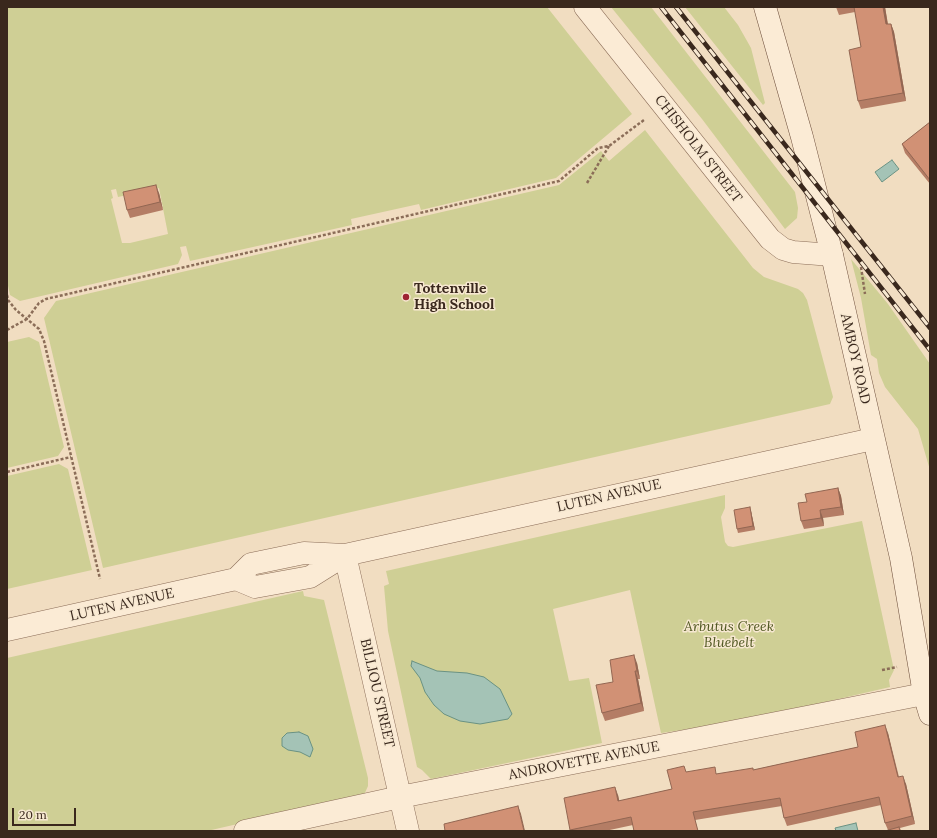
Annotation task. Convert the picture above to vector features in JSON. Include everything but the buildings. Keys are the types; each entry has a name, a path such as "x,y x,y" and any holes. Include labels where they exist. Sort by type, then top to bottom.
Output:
{"street":[{"name":"CHISHOLM STREET","path":"585,7 770,239 783,249 793,252 832,255"},
{"name":"AMBOY ROAD","path":"765,7 802,137 832,255 901,558 924,694 930,714"},
{"name":"LUTEN AVENUE","path":"7,630 236,579 255,587 310,577 346,555 873,439"},
{"name":"BILLIOU STREET","path":"346,555 408,831"},
{"name":"ANDROVETTE AVENUE","path":"245,831 400,797 924,694"}],"path":[{"path":"587,183 609,146 644,120"},
{"path":"7,330 27,319 39,303 46,299 559,181 598,148 609,146"},
{"path":"7,295 8,300 16,310 40,329 44,341 100,579"},
{"path":"7,472 71,457"},
{"path":"882,670 899,666"}],"green space":[{"path":"7,7 547,7 632,114 556,178 421,210 419,204 351,219 352,225 190,261 186,246 180,247 182,255 178,264 20,301 10,295 7,281","holes":["159,188 168,234 130,243 122,243 111,199 113,198 111,190 116,189 118,197"]},
{"path":"611,7 651,7 795,192 798,208 797,218 785,229 702,119"},
{"path":"685,7 724,7 738,25 751,48 765,103 763,105"},
{"path":"645,130 753,268 764,277 798,289 803,293 807,300 833,397 830,404 103,568 44,318 56,301 559,185 601,151 609,161"},
{"path":"851,259 888,304 930,364 930,470 918,429 885,387 879,373 877,359 871,355 861,298"},
{"path":"29,337 39,342 64,447 58,456 7,468 7,342"},
{"path":"59,464 68,469 92,570 7,589 7,476"},
{"name":"Arbutus Creek Bluebelt","path":"725,495 725,508 721,517 725,542 728,546 733,547 862,521 894,670 889,680 890,687 744,721 661,733 630,590 553,609 569,681 589,678 602,743 431,779 417,767 388,631 384,586 389,584 386,571"},
{"path":"303,591 304,596 324,600 368,778 368,786 364,795 207,831 7,831 7,658"}],"shaded area":[{"path":"892,160 899,169 882,182 875,172"},
{"path":"412,661 437,671 467,673 484,677 500,689 512,714 508,719 480,724 460,721 444,714 434,705 425,692 420,678 411,666"},
{"path":"299,732 308,736 313,749 310,757 300,752 288,750 282,746 282,738 287,733"},
{"path":"856,823 858,831 836,831 835,828"}],"railway":[{"path":"661,7 930,350"},
{"path":"676,7 930,328"}],"place":[{"name":"Tottenville High School","path":"406,297"}]}
